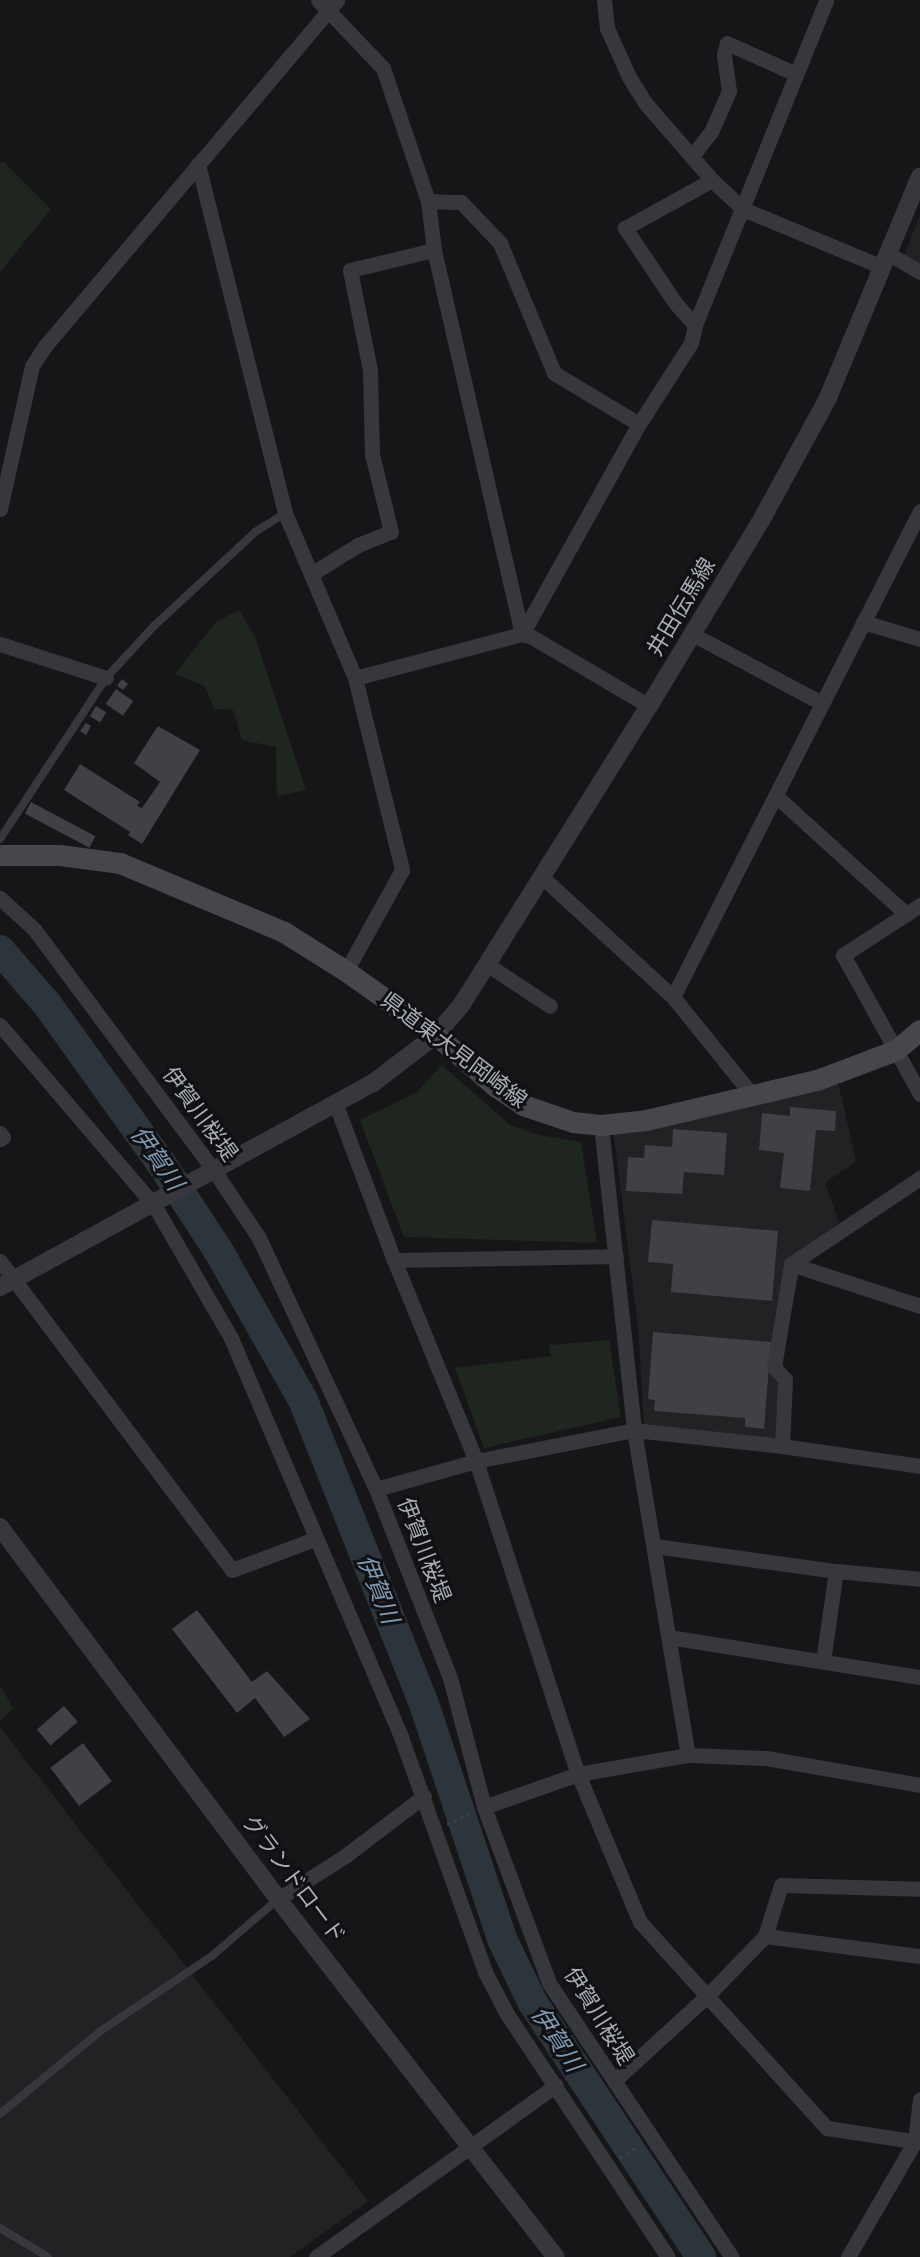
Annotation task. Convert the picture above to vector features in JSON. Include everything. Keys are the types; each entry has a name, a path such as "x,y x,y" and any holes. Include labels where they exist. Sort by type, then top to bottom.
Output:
{"main road":[{"name":"県道東大見岡崎線","path":"0,855 60,855 120,863 284,933 346,971 436,1035 495,1086 523,1105 573,1122 601,1125 646,1120 817,1080 896,1050 920,1030"}],"street":[{"path":"604,0 607,28 629,77 646,104 712,180 743,209 920,272"},
{"path":"522,634 639,424 691,343 694,325 826,0"},
{"path":"0,509 32,366 45,346 198,164 328,4 382,68 428,201 434,250 522,634"},
{"path":"692,156 711,132 729,91 724,54 727,43 796,74"},
{"path":"198,164 285,513 356,678 402,870 346,971"},
{"name":"井田伝馬線","path":"7,1284 336,1105 399,1065 436,1035 462,1004 650,706 764,515 827,400 920,177"},
{"path":"694,325 676,304 625,228 712,180"},
{"path":"428,201 461,202 500,243 554,373 639,424"},
{"path":"310,574 358,545 391,532 372,454 370,370 350,270 434,250"},
{"path":"673,997 920,511"},
{"path":"863,622 920,639"},
{"path":"356,678 522,634 532,637 650,706"},
{"path":"692,634 822,703"},
{"path":"0,644 106,678"},
{"path":"776,796 906,914"},
{"path":"542,876 673,997 753,1095"},
{"name":"伊賀川桜堤","path":"0,898 34,929 215,1172 259,1238 376,1489 450,1678 484,1807 549,1983 732,2257"},
{"path":"920,905 843,955 920,1094"},
{"path":"488,965 550,1006"},
{"path":"0,1025 154,1205 231,1338 424,1796 433,1830 485,1972 507,2014 668,2257"},
{"path":"336,1105 393,1260 476,1461 578,1774 640,1922 827,2128 917,2142"},
{"path":"601,1125 634,1430 655,1546 687,1755"},
{"path":"0,1133 3,1137 0,1139"},
{"path":"782,1446 785,1379 774,1367 791,1264 920,1178"},
{"path":"393,1260 616,1256"},
{"path":"0,1262 7,1284 232,1570 315,1539"},
{"path":"791,1264 920,1306"},
{"path":"376,1489 476,1461 634,1430 782,1446 920,1466"},
{"name":"グランドロード","path":"0,1527 278,1899 556,2257"},
{"path":"655,1546 920,1579"},
{"path":"823,1661 836,1570"},
{"path":"669,1637 920,1677"},
{"path":"484,1807 578,1774 687,1755 766,1758 920,1785"},
{"path":"278,1899 345,1856 424,1796"},
{"path":"614,2081 708,1995 765,1936 781,1885 920,1889"},
{"path":"765,1936 920,1956"},
{"path":"316,2257 470,2144 556,2085"},
{"path":"848,2257 917,2142 920,2099"}],"lane":[{"path":"0,839 106,678 154,626 255,532 285,513"},
{"path":"0,2114 102,2030 213,1955 278,1899"},
{"path":"0,2228 48,2257"}],"path":[{"path":"433,1830 484,1807"},
{"path":"608,2166 651,2136"}],"shaded area":[{"path":"3,161 51,209 0,272 0,164"},
{"path":"920,215 920,267 903,258"},
{"path":"239,610 255,637 306,790 277,796 276,747 242,740 233,710 214,709 205,686 175,674 216,622"},
{"path":"442,1065 510,1125 539,1135 581,1142 597,1243 404,1237 360,1120 417,1092"},
{"path":"838,1082 856,1161 825,1183 839,1222 803,1254 778,1376 776,1441 644,1424 638,1327 613,1130"},
{"path":"609,1340 621,1417 484,1448 455,1368 551,1356 549,1345"},
{"path":"0,1685 13,1708 0,1721"},
{"path":"0,1727 368,2201 290,2257 0,2257"}],"building":[{"path":"122,679 128,684 123,690 117,686"},
{"path":"116,689 133,701 123,716 106,704"},
{"path":"96,706 106,712 100,722 90,716"},
{"path":"86,723 91,726 86,735 80,731"},
{"path":"158,726 200,750 142,844 128,835 130,832 64,790 80,764 140,802 137,806 142,808 160,782 134,763"},
{"path":"31,802 95,836 89,848 25,813"},
{"path":"790,1107 836,1111 835,1131 816,1130 810,1191 780,1188 784,1153 759,1150 762,1113 790,1116"},
{"path":"673,1129 727,1133 724,1175 684,1172 682,1194 626,1191 628,1157 644,1158 645,1145 672,1147"},
{"path":"652,1220 778,1231 772,1301 671,1292 673,1264 648,1262"},
{"path":"653,1332 771,1342 764,1429 745,1427 745,1418 654,1411 655,1400 648,1399"},
{"path":"197,1610 252,1682 267,1671 310,1719 284,1737 255,1698 237,1713 172,1629"},
{"path":"64,1706 78,1722 51,1745 37,1730"},
{"path":"83,1743 112,1781 79,1806 50,1768"}],"waterway":[{"name":"伊賀川","path":"0,950 47,1004 161,1163 218,1250 303,1400 423,1701 502,1939 533,2003 701,2257"}]}
